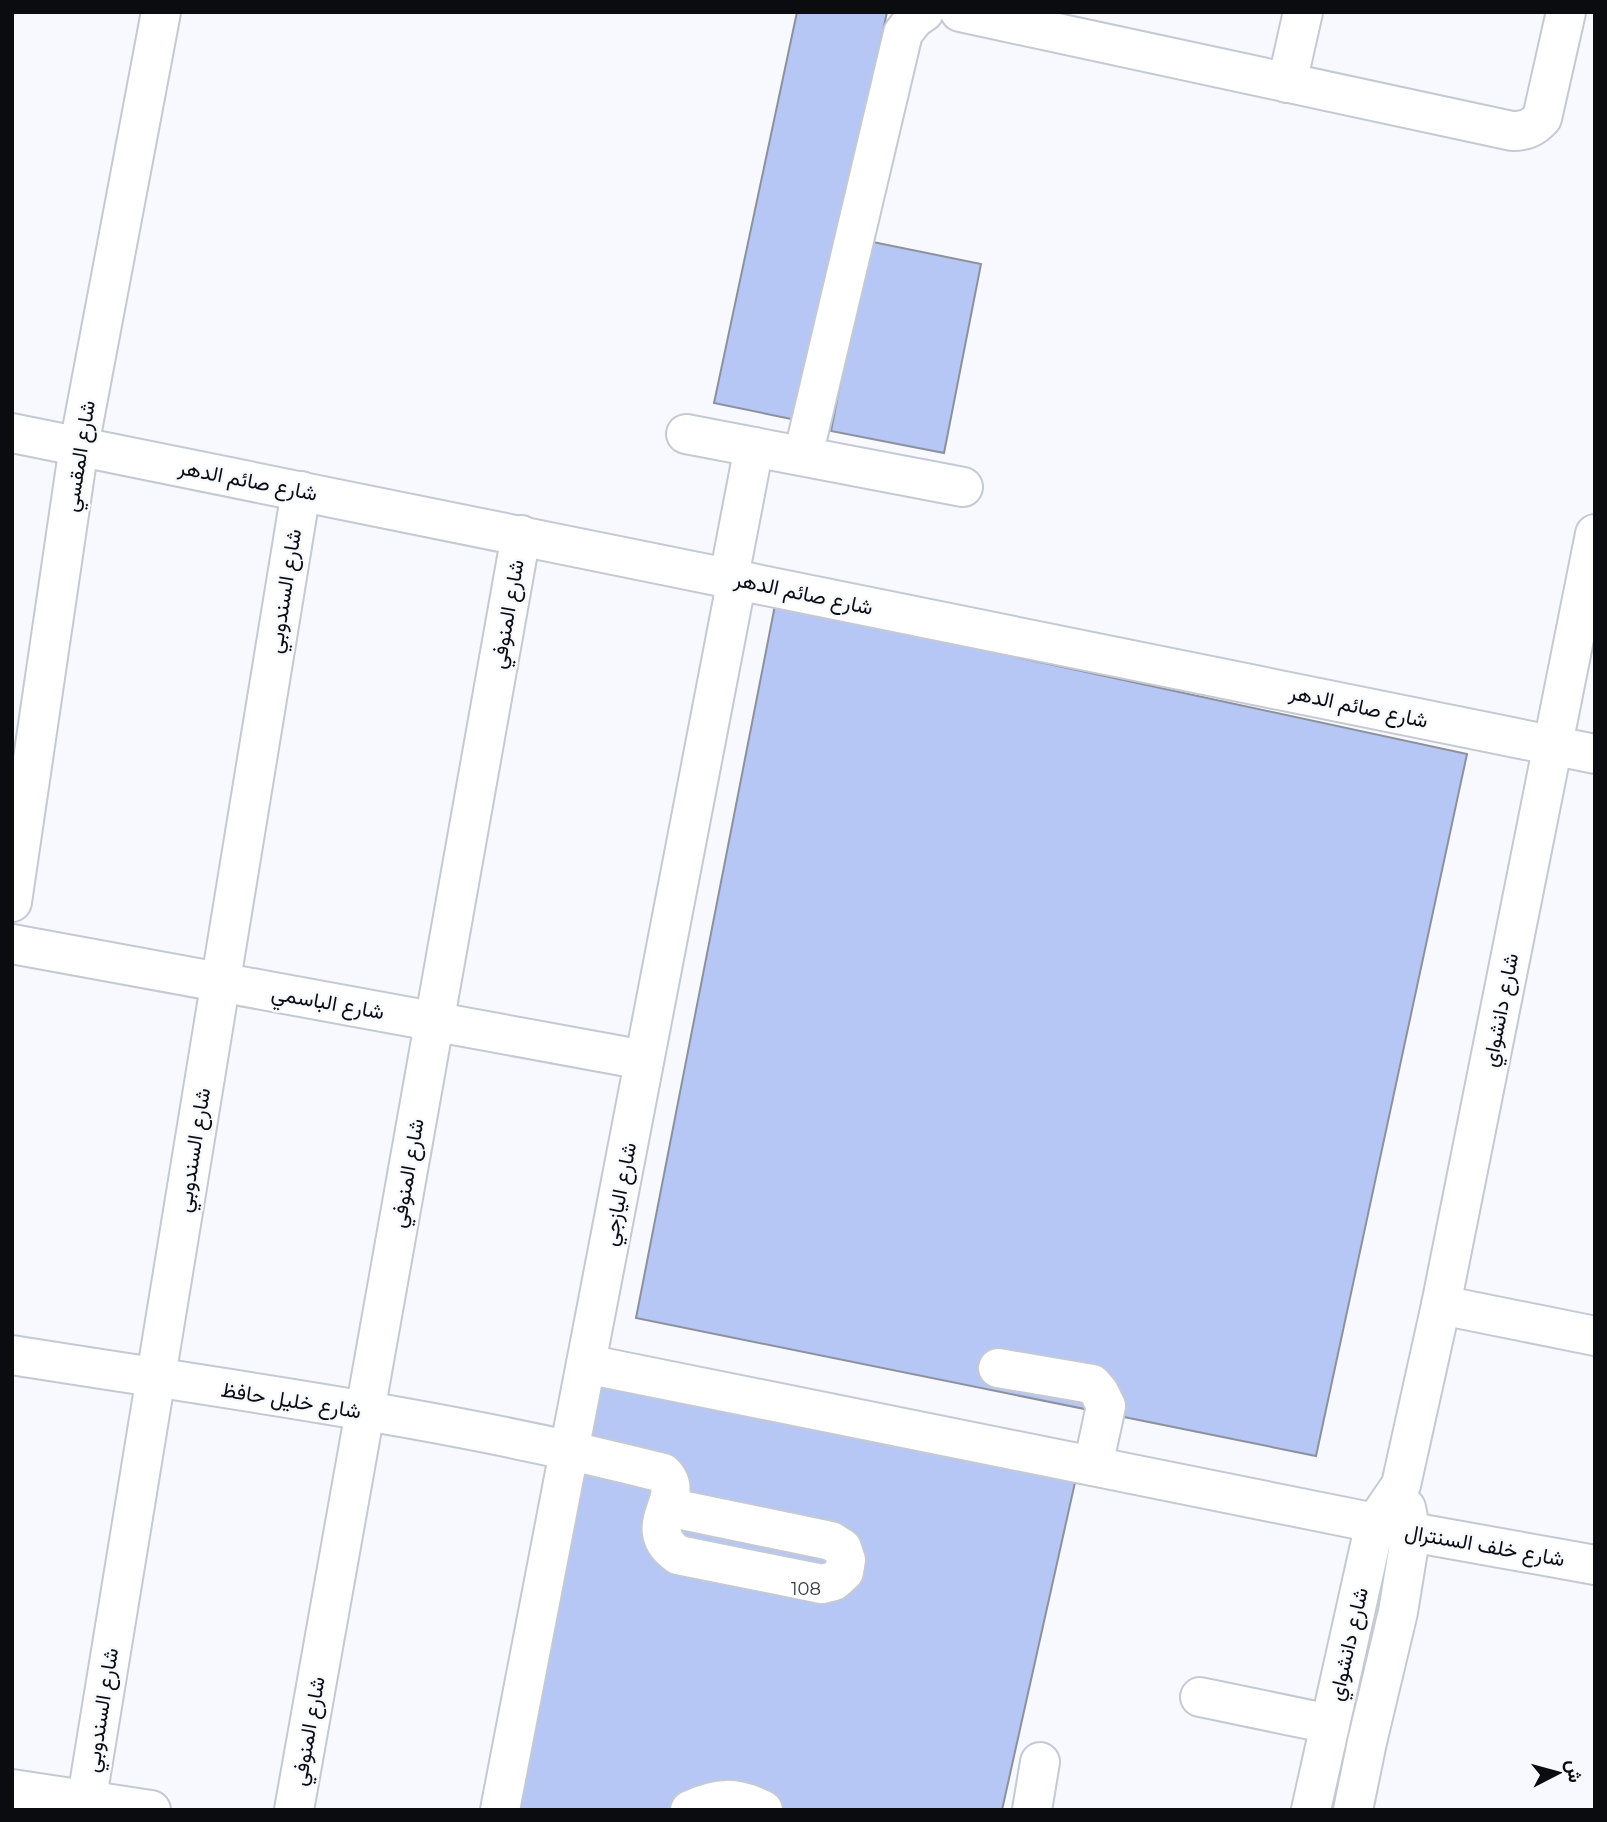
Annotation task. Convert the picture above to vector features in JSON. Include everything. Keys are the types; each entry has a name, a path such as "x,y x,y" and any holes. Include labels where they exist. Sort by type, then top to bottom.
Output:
{"street":[{"name":"شارع المقسي","path":"12,902 79,446 161,12"},
{"path":"803,456 903,33 915,18 924,12"},
{"path":"960,12 1512,131 1523,131 1535,126 1542,118 1566,12"},
{"path":"1287,83 1303,12"},
{"name":"شارع صائم الدهر","path":"12,433 1595,754"},
{"path":"686,434 963,487"},
{"name":"شارع اليازجي","path":"500,1810 644,1060 733,578 754,447"},
{"name":"شارع السندوبي","path":"86,1805 301,491"},
{"name":"شارع دانشواي","path":"1311,1810 1375,1523 1401,1485 1441,1306 1595,534"},
{"name":"شارع المنوفي","path":"294,1810 522,536"},
{"name":"شارع الباسمي","path":"12,944 644,1060"},
{"path":"1441,1306 1595,1336"},
{"name":"شارع خليل حافظ","path":"12,1356 365,1411 569,1449 663,1473 670,1480 667,1507"},
{"name":"شارع خلف السنترال","path":"586,1364 1411,1532 1595,1565"},
{"path":"998,1368 1092,1384 1099,1391 1106,1406 1093,1466"},
{"name":"شارع دانشواي","path":"1353,1810 1398,1612 1411,1532 1401,1485"},
{"path":"1200,1697 1330,1724"},
{"path":"1032,1810 1040,1762"},
{"path":"12,1789 86,1805 151,1810"},
{"path":"690,1810 707,1802 726,1798 745,1801 763,1810"}],"building":[{"path":"797,12 887,12 801,421 714,403"},
{"path":"868,241 981,264 944,453 831,431"},
{"path":"775,605 1467,754 1316,1456 636,1318"},
{"path":"598,1383 1078,1469 1002,1810 520,1810"}]}
